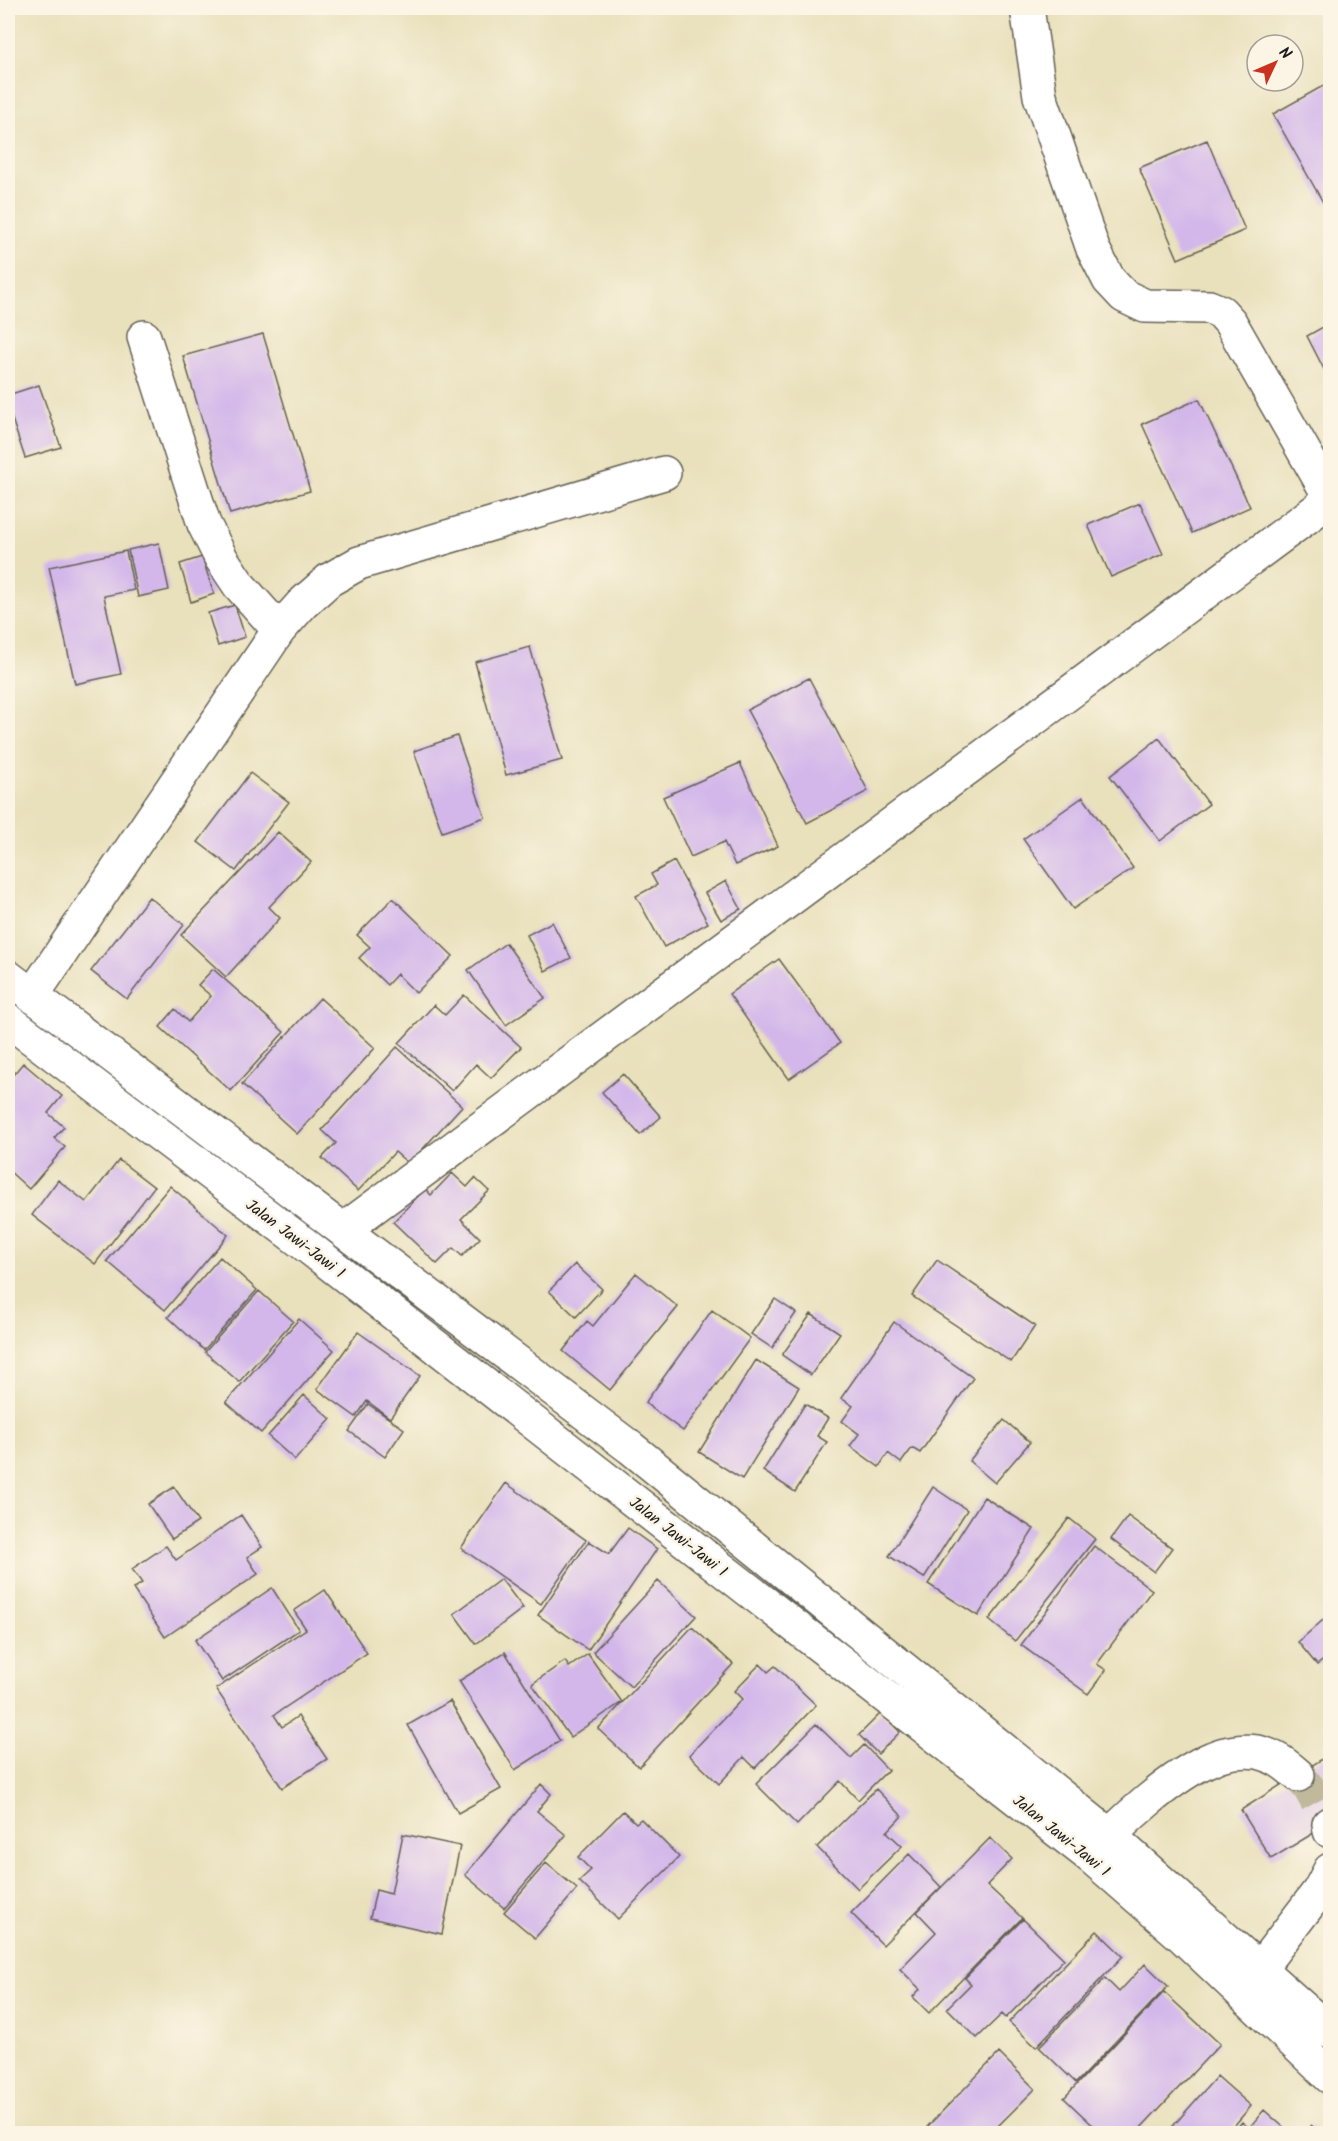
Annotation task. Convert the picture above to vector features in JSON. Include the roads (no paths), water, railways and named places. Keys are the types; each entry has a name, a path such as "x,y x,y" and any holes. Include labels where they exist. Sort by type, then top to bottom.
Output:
{"main road":[{"path":"343,1230 1330,499 1230,322 1221,312 1209,307 1145,306 1124,296 1109,280 1093,249 1040,96 1027,8"},
{"path":"144,338 204,524 221,558 239,585 279,630"},
{"path":"664,472 359,563 329,580 302,604 279,630 20,987 631,1448 1099,1846 1260,1968 1330,2032"},
{"name":"Jalan Jawi-Jawi 1","path":"8,1020 303,1243 605,1479 1099,1846 1183,1937 1330,2077"},
{"path":"605,1479 631,1448"},
{"path":"1099,1846 1159,1792 1213,1757 1236,1752 1257,1752 1278,1759 1298,1775"},
{"path":"1260,1968 1319,1891 1330,1870"}],"tunnel":[{"path":"1298,1775 1309,1788 1329,1824"}]}
